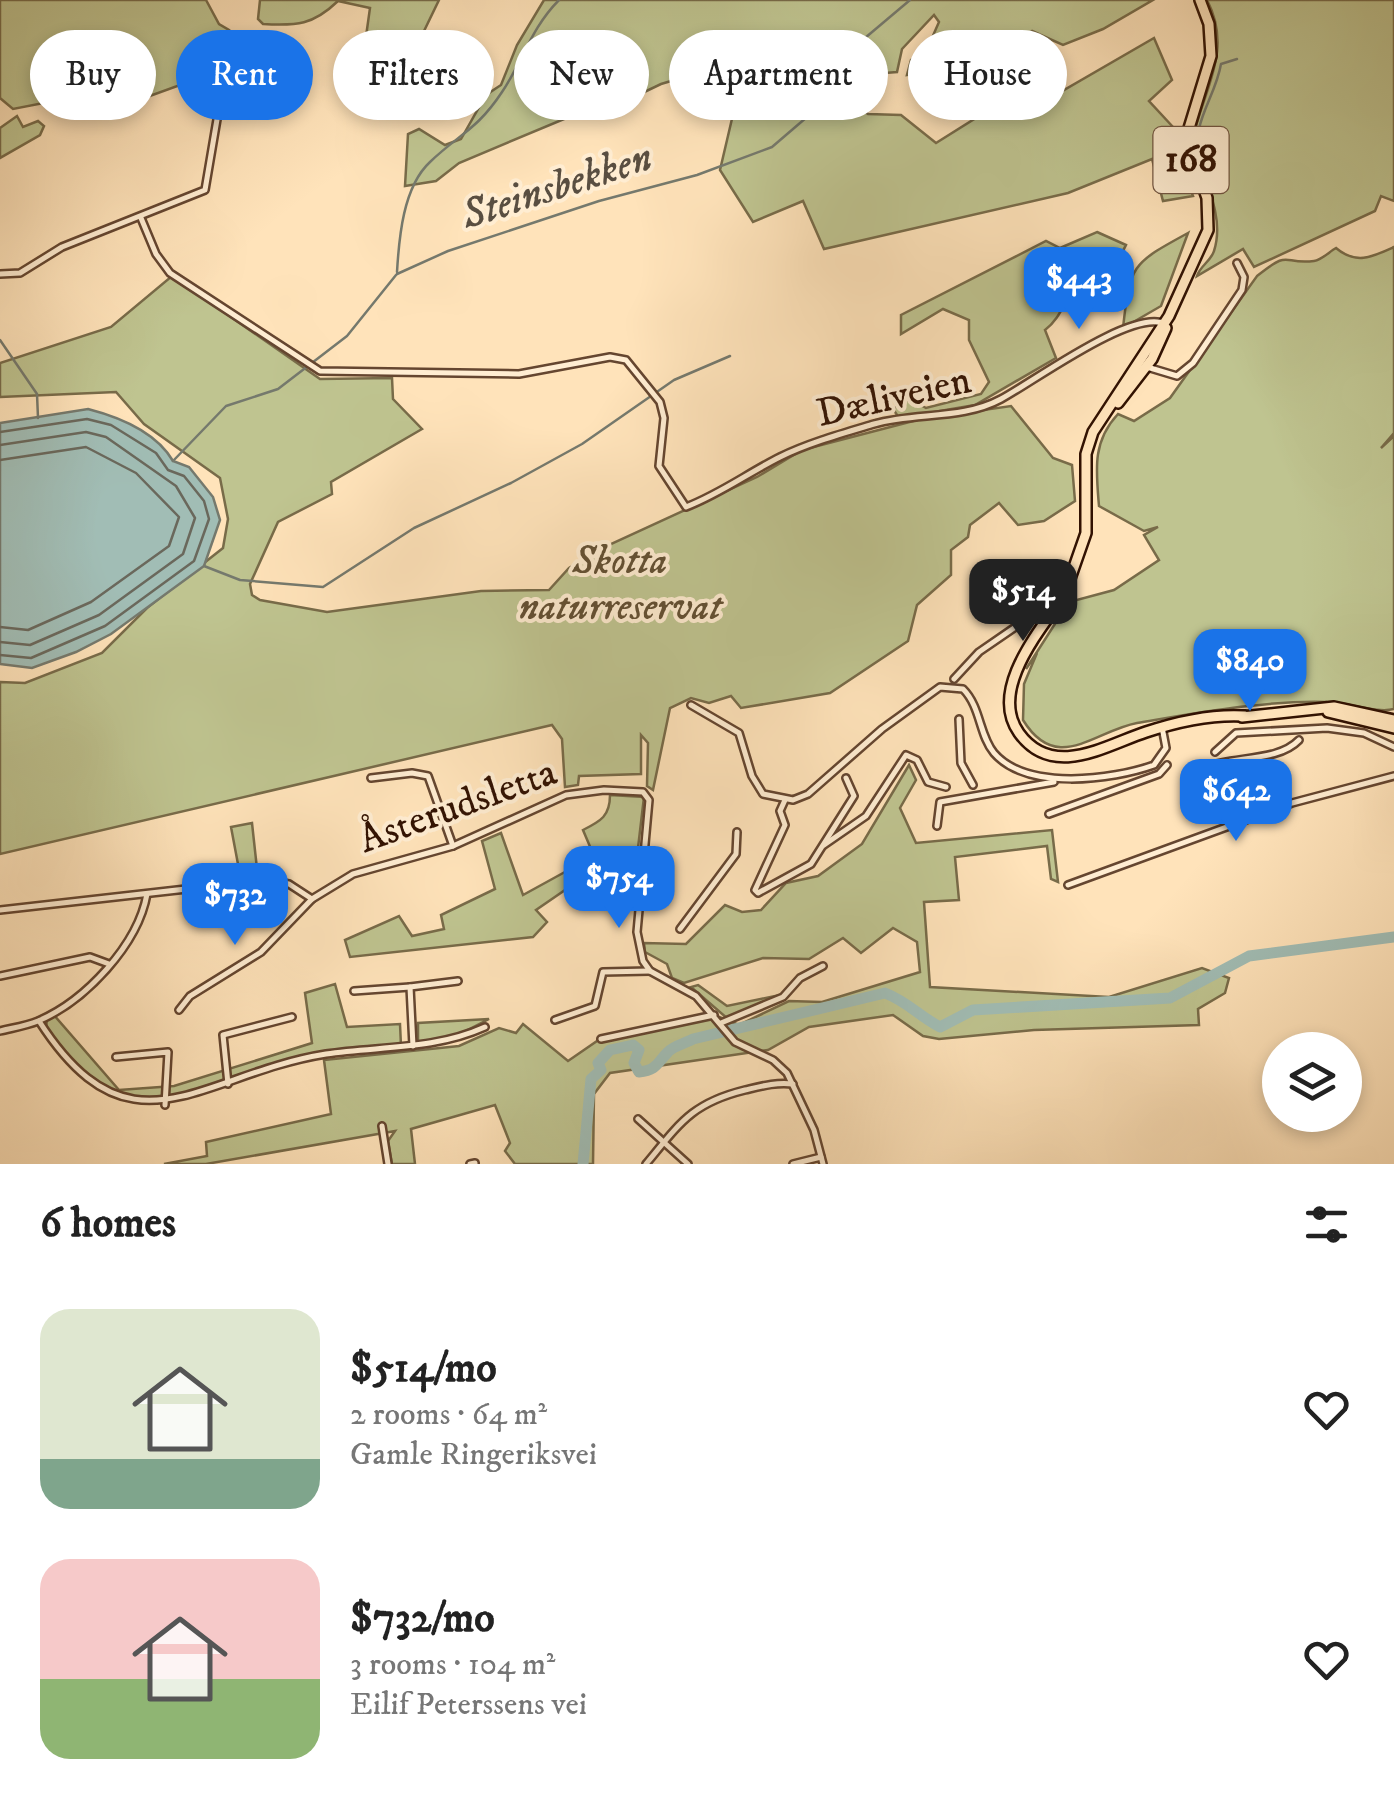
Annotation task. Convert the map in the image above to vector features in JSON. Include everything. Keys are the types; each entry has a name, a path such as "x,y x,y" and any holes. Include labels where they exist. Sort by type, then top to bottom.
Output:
{"main road":[{"name":"168","path":"1200,0 1208,24 1211,56 1186,138 1207,198 1209,224 1144,365 1089,441 1086,472 1091,534 1065,593 1012,682 1009,698 1014,725 1036,748 1057,756 1085,755 1163,730 1310,709 1394,725"}],"street":[{"path":"0,274 20,273 62,247 198,194 210,182 219,120"},
{"name":"Dæliveien","path":"141,218 156,254 170,273 320,371 519,374 610,357 626,360 660,402 664,418 659,466 686,507 731,482 750,478 791,452 886,422 987,406 1084,350 1147,320 1166,322"},
{"path":"1144,365 1177,376 1193,363 1242,290 1244,277 1237,264"},
{"path":"954,679 979,652 1026,619 1018,584"},
{"path":"691,704 732,726 742,740 756,787 769,798 784,800 808,794 923,698 953,685 970,696 995,754 1018,771 1073,777 1140,770 1162,758 1163,730"},
{"path":"959,719 961,763 973,785"},
{"path":"1215,752 1236,733 1327,728 1364,733 1394,746"},
{"path":"1202,776 1206,766 1222,760 1287,750 1299,740"},
{"path":"820,848 866,816 906,755 917,760 928,782 946,787"},
{"path":"1050,814 1159,774 1168,765"},
{"path":"371,778 412,773 428,776 453,846"},
{"path":"1068,885 1292,803 1394,776"},
{"path":"784,800 782,834 755,890 761,893 784,875 811,864 854,796 846,778"},
{"path":"937,826 940,802 1054,782"},
{"name":"Åsterudsletta","path":"179,1010 190,996 261,952 312,900 354,874 453,846 566,795 612,790 648,795 637,932 639,950 650,971"},
{"path":"680,929 736,854 737,832"},
{"path":"0,910 266,880 290,884 312,900"},
{"path":"0,1032 38,1020 109,964 141,918 147,894"},
{"path":"0,976 90,957 109,964"},
{"path":"720,1023 783,997 800,978 823,966"},
{"path":"555,1020 594,1006 604,972 650,971 687,990 732,1039 773,1060 794,1084 822,1161 793,1164"},
{"path":"354,991 458,981"},
{"path":"410,986 413,1046"},
{"path":"601,1038 714,1015"},
{"path":"228,1084 222,1034 292,1017"},
{"path":"38,1020 56,1048 91,1086 134,1103 165,1106 324,1054 454,1040 485,1027"},
{"path":"116,1057 168,1052 165,1106"},
{"path":"646,1164 704,1102 772,1083 794,1084"},
{"path":"638,1118 688,1164"},
{"path":"382,1126 388,1164"}],"green space":[{"path":"0,0 206,0 219,24 229,30 176,30 176,87 156,94 156,30 30,30 30,106 13,109 0,98"},
{"path":"260,0 439,0 424,30 367,30 370,8 338,1 304,22 263,24 258,19"},
{"path":"544,0 1153,0 1103,29 1067,43 1067,30 935,30 939,22 934,15 920,30 908,30 908,43 902,49 897,72 888,73 888,30 669,30 669,82 649,90 649,30 526,30"},
{"path":"1207,0 1394,0 1394,201 1381,196 1375,211 1254,267 1243,249 1197,276 1213,255 1217,237 1215,209 1192,142 1217,54 1215,19"},
{"path":"1154,38 1172,80 1149,101 1173,127 1193,196 1163,201 1152,159 1068,193 824,249 803,201 753,222 720,170 732,120 888,120 888,115 901,115 936,143 973,120 1067,120 1067,88"},
{"path":"514,52 514,120 562,120 459,163 436,181 405,186 408,134 419,129 445,145 461,139 472,120 494,120 494,90 501,85"},
{"path":"17,116 23,127 38,121 44,126 40,135 0,158 0,128"},
{"path":"1097,232 1126,245 1113,261 1077,285 1045,330 1056,358 975,405 899,418 893,409 910,399 926,408 981,394 989,382 969,340 969,320 943,309 901,334 901,315 1046,241 1060,248"},
{"path":"1188,233 1161,306 1123,328 1128,291 1137,268 1155,252"},
{"path":"1394,247 1394,433 1381,448 1394,436 1394,709 1327,702 1280,703 1137,723 1063,747 1049,745 1036,736 1023,720 1024,684 1037,653 1026,669 1069,602 1114,590 1159,560 1144,535 1158,527 1144,531 1099,506 1100,446 1118,414 1134,421 1170,398 1257,276 1276,262 1314,261 1336,248 1364,258"},
{"name":"Skotta naturreservat","path":"172,276 320,379 392,378 393,399 422,429 331,482 332,494 278,522 250,584 252,595 260,600 327,612 481,591 549,590 569,568 600,549 757,477 802,450 921,419 1011,406 1053,458 1072,465 1075,501 1044,521 1018,525 999,503 970,525 968,537 951,550 951,575 917,605 908,641 830,693 741,708 731,696 709,703 691,698 670,708 653,790 647,786 648,743 641,735 641,774 579,776 578,785 565,787 562,739 552,725 0,854 0,682 25,683 102,653 147,608 223,548 228,519 220,478 144,424 116,392 0,397 0,363 111,327"},
{"path":"909,765 916,780 900,808 916,843 1052,830 1058,882 1051,879 1047,846 955,857 959,900 924,902 930,987 1109,997 1202,968 1229,978 1225,993 1198,1009 1199,1025 1034,1030 939,1039 923,1036 893,1015 809,1027 768,1050 610,1073 594,1094 593,1164 515,1164 505,1151 510,1143 495,1105 411,1129 415,1164 392,1164 388,1141 395,1131 206,1164 164,1164 207,1156 206,1142 331,1114 324,1060 459,1046 499,1028 516,1033 523,1024 568,1061 600,1039 717,1016 739,1025 789,1001 822,1002 920,972 917,942 893,928 861,953 843,938 809,959 763,958 684,983 672,978 667,964 645,952 644,943 686,944 725,905 742,912 761,910 786,883 818,876 862,844"},
{"path":"610,795 644,797 638,848 616,855 536,910 547,922 533,937 350,957 345,940 399,916 412,936 444,929 441,915 495,889 482,841 501,833 523,895 594,856 583,830 603,817"},
{"path":"252,823 258,878 241,880 231,827"},
{"path":"335,984 347,1027 400,1024 401,1046 320,1052 198,1094 167,1101 137,1100 107,1089 77,1066 46,1028 47,1019 53,1014 119,1090 174,1086 312,1043 305,993"},
{"path":"698,985 727,1006 785,994 728,1019 691,987"},
{"path":"489,1019 448,1040 418,1043 418,1023"}],"water":[{"path":"88,409 136,427 157,442 173,461 189,467 213,497 220,520 204,566 111,634 32,668 0,664 0,423"}],"waterway":[{"path":"397,272 404,214 421,173 493,105 541,22 559,0"},
{"name":"Steinsbekken","path":"397,274 448,251 599,201 697,175 772,147 807,117 865,38 910,0"},
{"path":"1201,163 1200,124 1221,64 1237,59"},
{"path":"173,461 226,406 278,389 347,336 396,275"},
{"path":"0,340 37,394 38,418"},
{"path":"204,566 240,580 323,587 414,528 511,483 582,444 674,380 730,356"},
{"path":"583,1164 591,1079 601,1070 598,1063 610,1050 633,1045 639,1050 634,1063 639,1072 650,1070 673,1048 693,1039 885,993 940,1027 973,1010 1170,998 1249,956 1394,937"}]}
